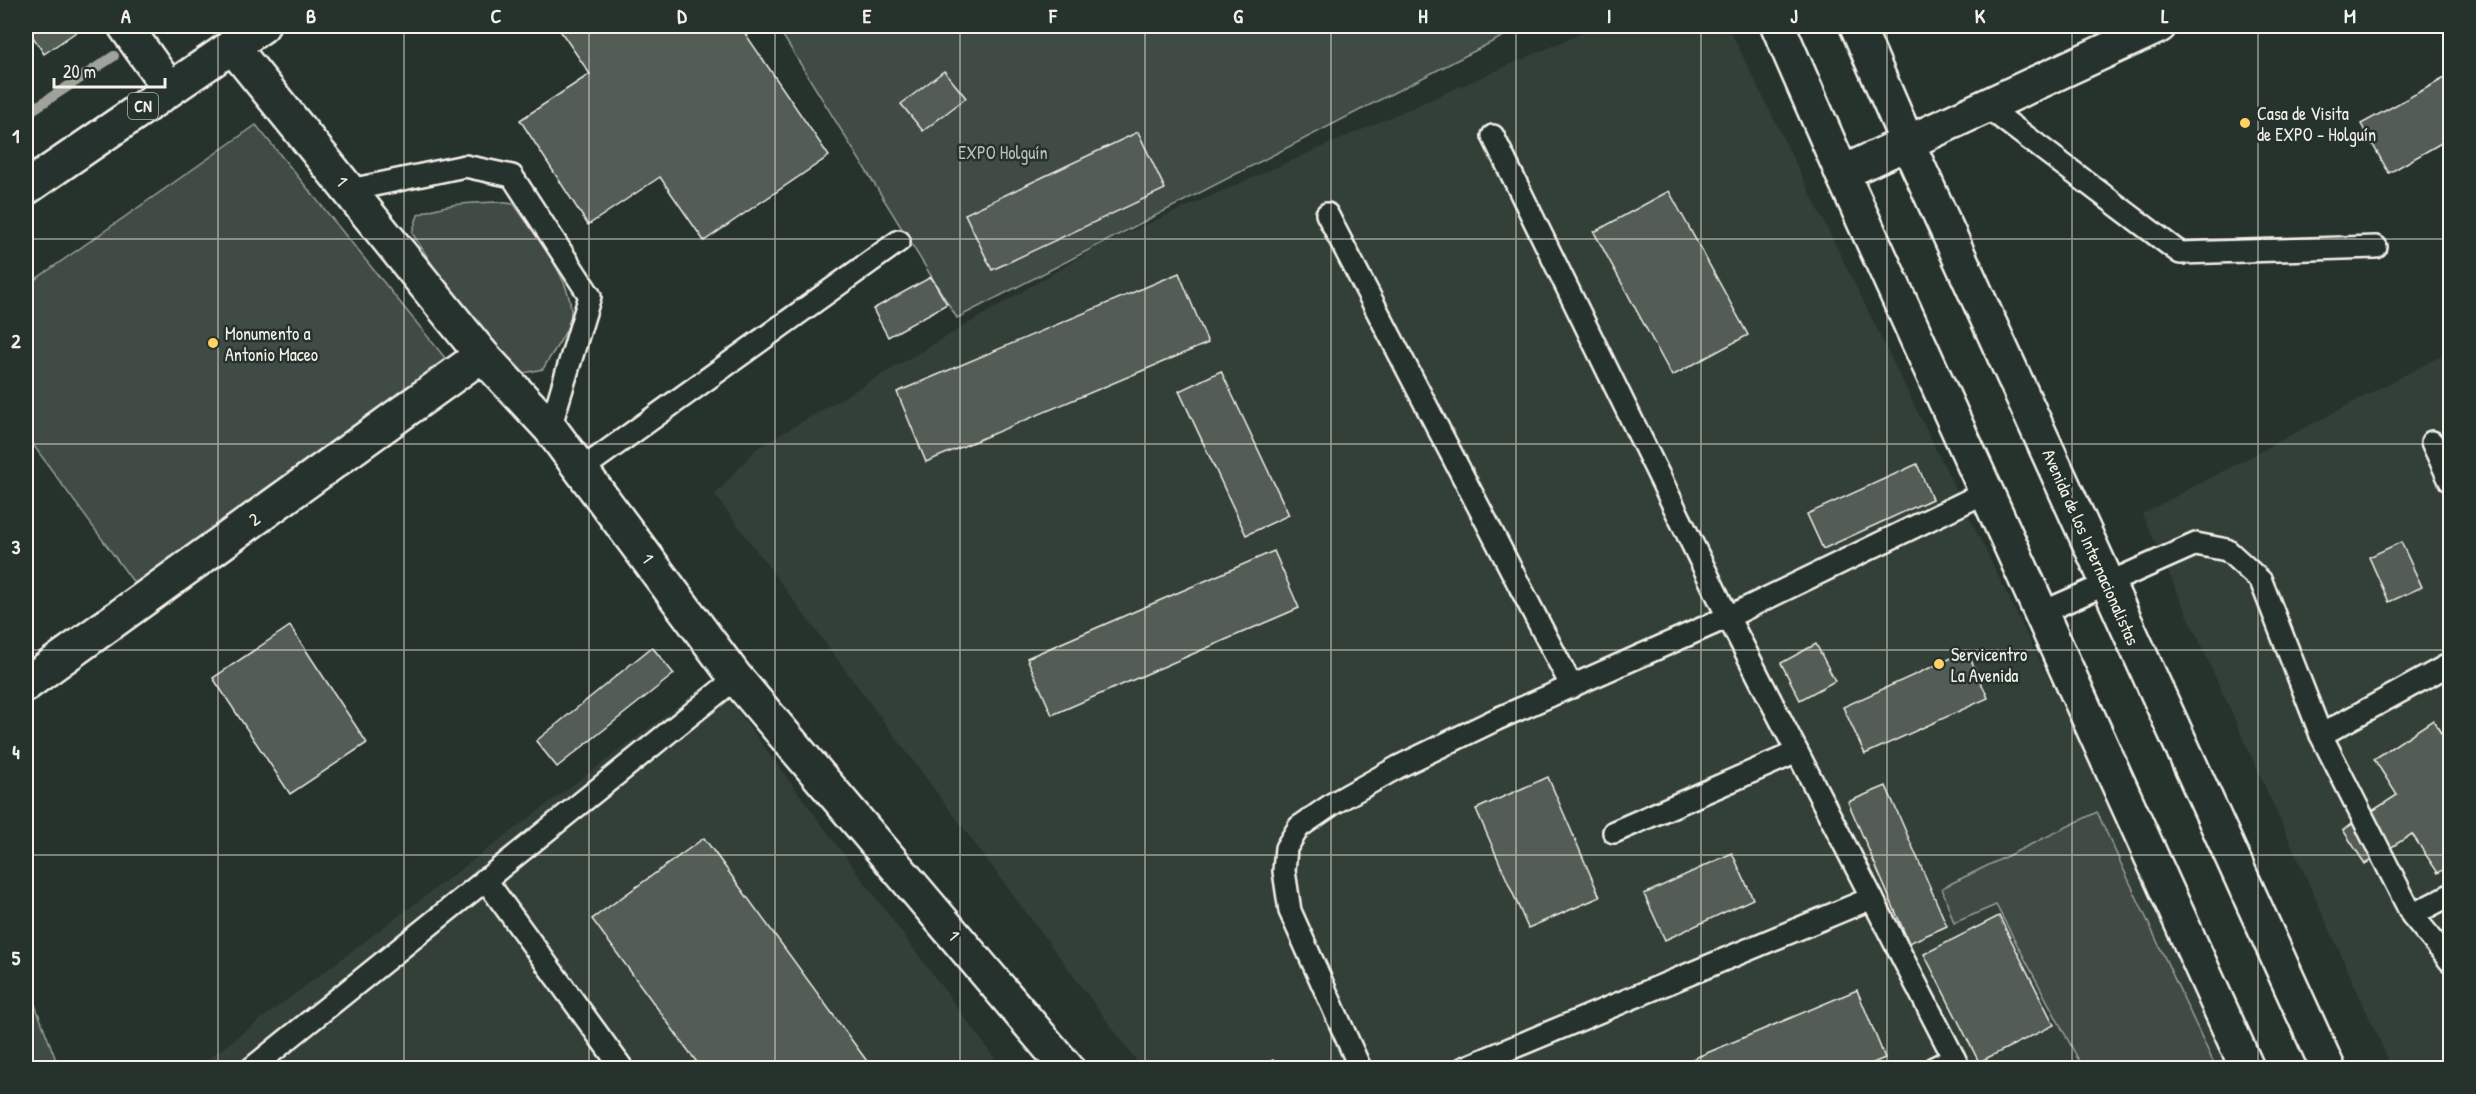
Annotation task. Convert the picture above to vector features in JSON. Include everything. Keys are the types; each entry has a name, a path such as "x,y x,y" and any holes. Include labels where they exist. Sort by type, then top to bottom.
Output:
{"main road":[{"path":"125,26 169,88"},
{"name":"CN","path":"26,188 262,26"},
{"path":"1778,26 1842,173 2247,1068"},
{"name":"Avenida de los Internacionalistas","path":"1857,26 1908,144 2328,1068"},
{"path":"1842,173 2159,26"},
{"name":"1","path":"232,45 482,355 550,428 736,678 1067,1068"},
{"name":"2","path":"26,684 482,355"}],"lane":[{"path":"1988,107 2180,253 2376,248"},
{"path":"1493,136 1728,617 1956,1063 1934,1068"},
{"path":"350,190 465,166 512,176 590,296 550,428"},
{"path":"1327,214 1572,687"},
{"path":"582,469 899,241"},
{"path":"2432,442 2451,481"},
{"path":"1360,1068 1290,911 1284,871 1286,848 1299,827 1334,803 1398,767 1728,617 1986,492"},
{"path":"2041,613 2196,544 2227,550 2261,581 2321,735 2412,915 2451,961"},
{"path":"2321,735 2451,664"},
{"path":"252,1068 736,678"},
{"path":"1614,832 1797,752"},
{"path":"485,879 622,1068"},
{"path":"2412,915 2451,895"},
{"path":"1464,1068 1872,898"}],"shaded area":[{"path":"1598,26 1728,26 2126,836 2231,1068 1142,1068 715,495 756,449 1106,242"},
{"path":"2450,351 2450,1068 2392,1068 2142,514"},
{"path":"714,679 1002,1068 196,1068"}],"green space":[{"name":"EXPO Holguín","path":"777,26 1523,26 957,318"},
{"path":"256,125 446,359 137,587 26,435 26,286"},
{"path":"497,202 514,204 561,276 571,306 568,326 543,369 519,374 452,295 412,233 418,215 428,211 457,204"},
{"path":"2097,812 2216,1068 2083,1068 1996,905 1954,923 1942,888"},
{"path":"26,981 59,1068 26,1068"}],"building":[{"path":"26,26 80,26 82,28 44,54"},
{"path":"557,26 740,26 829,156 704,241 660,177 588,225 520,120 590,74"},
{"path":"944,71 966,98 923,131 901,104"},
{"path":"2450,75 2450,138 2389,173 2361,124"},
{"path":"1138,132 1165,189 992,270 965,214"},
{"path":"1669,191 1748,335 1672,376 1594,232"},
{"path":"1179,273 1208,343 926,462 897,392"},
{"path":"931,277 947,304 888,337 873,309"},
{"path":"1221,371 1289,515 1246,535 1179,391"},
{"path":"1917,464 1932,499 1823,549 1807,514"},
{"path":"2401,542 2422,587 2389,602 2369,557"},
{"path":"1274,551 1299,608 1052,715 1027,658"},
{"path":"290,626 367,743 290,794 213,678"},
{"path":"1816,644 1835,681 1800,700 1781,663"},
{"path":"652,647 674,674 557,767 536,741"},
{"path":"1967,651 1988,698 1865,754 1843,707"},
{"path":"2433,720 2450,748 2450,865 2438,873 2412,834 2365,864 2343,830 2397,795 2374,759"},
{"path":"1548,777 1600,897 1528,928 1476,809"},
{"path":"1886,786 1947,926 1909,943 1848,802"},
{"path":"704,838 872,1068 701,1068 592,919"},
{"path":"1732,853 1753,899 1665,940 1644,894"},
{"path":"1999,916 2054,1025 1979,1062 1924,954"},
{"path":"1857,990 1885,1058 1861,1068 1671,1068"},
{"path":"1273,1060 1278,1068 1258,1068"}],"waterway":[{"path":"26,114 114,56"}],"place":[{"name":"Casa de Visita de EXPO - Holguín","path":"2245,123"},
{"name":"Monumento a Antonio Maceo","path":"213,343"},
{"name":"Servicentro La Avenida","path":"1939,664"}]}
